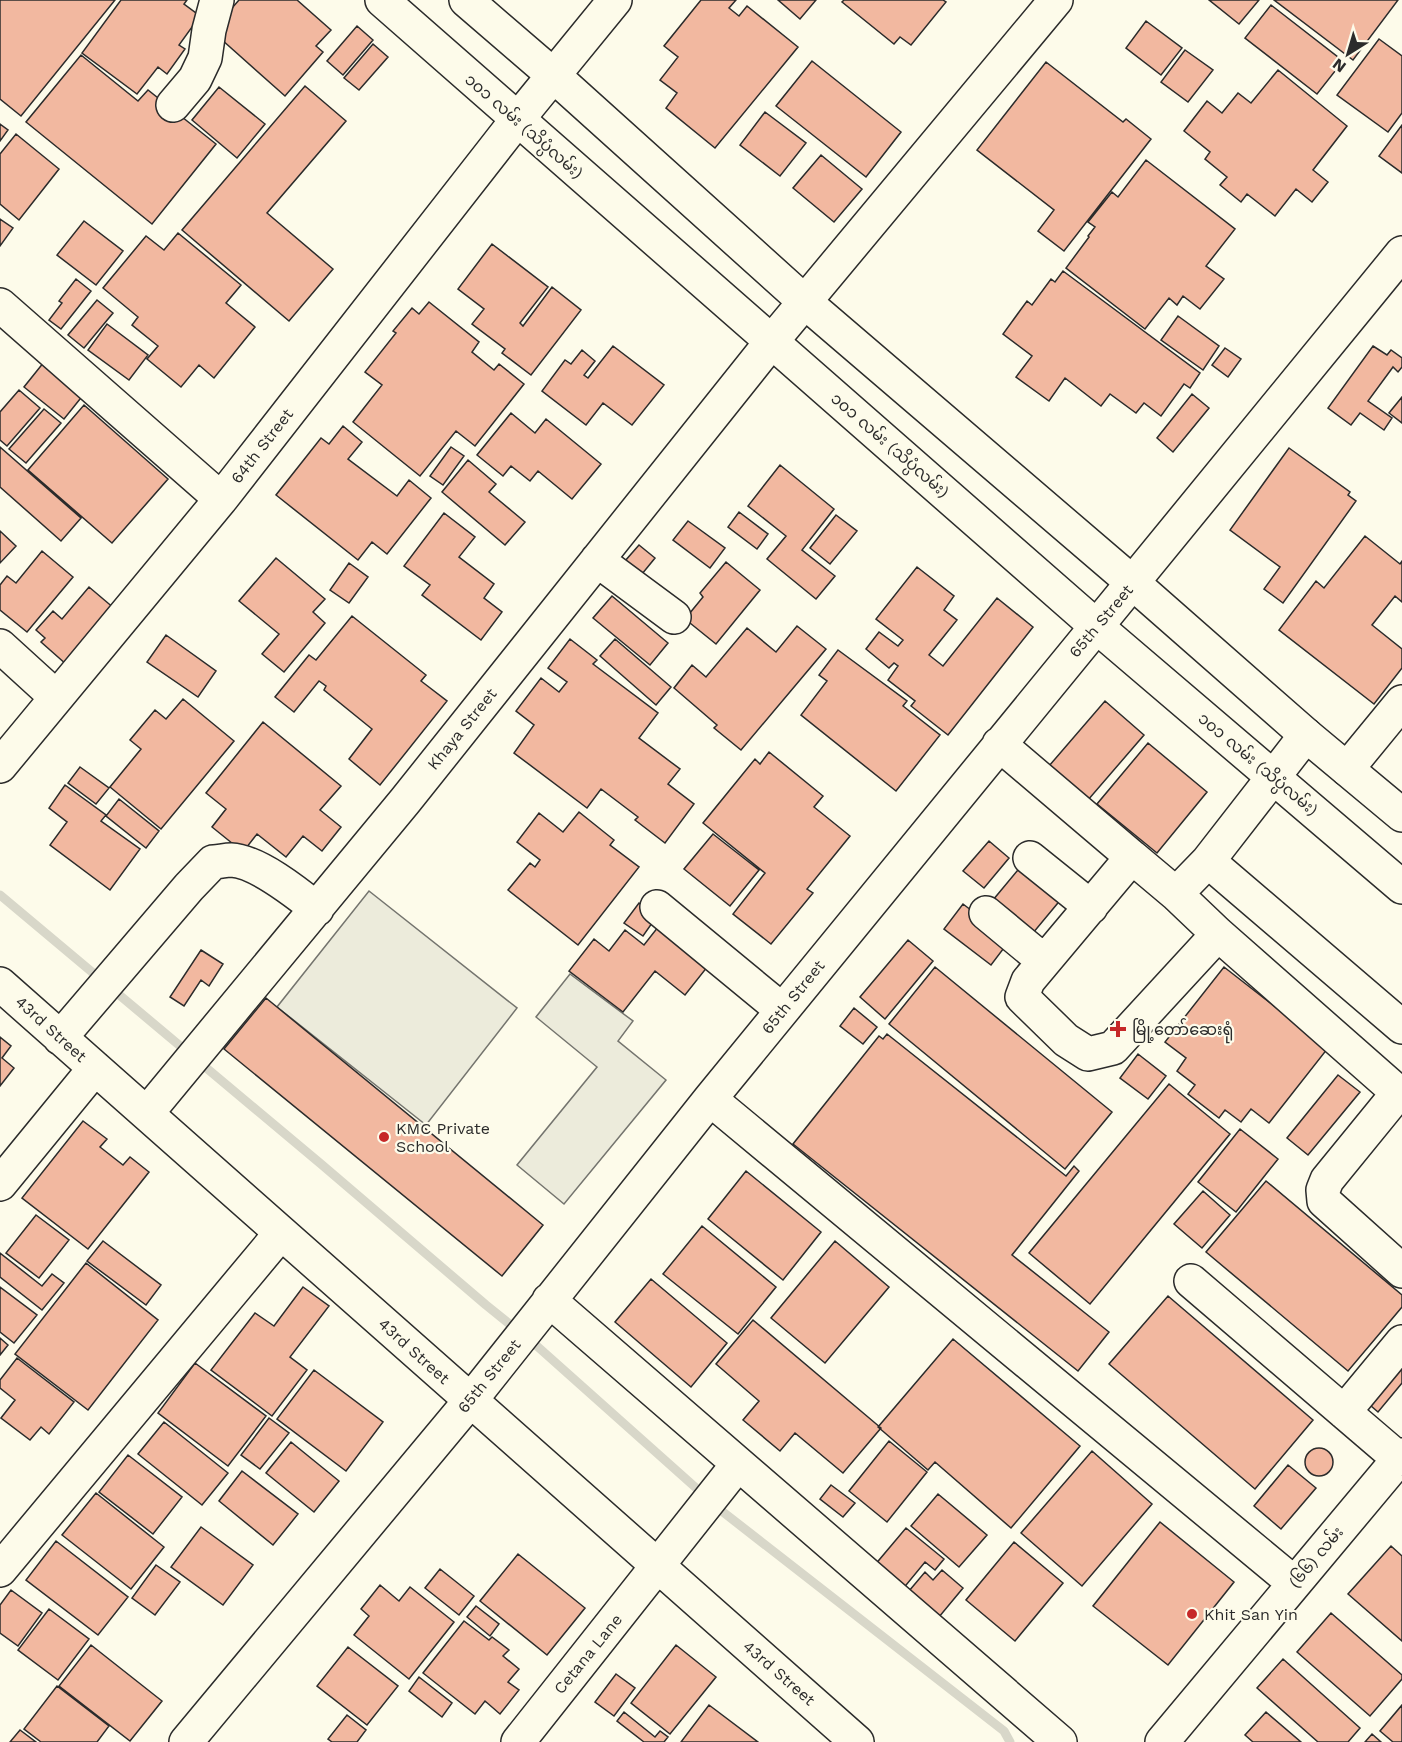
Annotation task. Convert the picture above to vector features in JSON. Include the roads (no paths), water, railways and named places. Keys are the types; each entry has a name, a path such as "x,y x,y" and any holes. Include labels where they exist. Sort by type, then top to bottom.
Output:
{"street":[{"path":"173,105 195,79 205,58 209,30 218,0"},
{"name":"၁၀၁ လမ်း (သိပ္ပံလမ်း)","path":"382,0 1096,626 1402,887"},
{"path":"466,0 553,75 805,302 1133,583 1306,735 1402,815"},
{"path":"553,75 615,0"},
{"name":"Khaya Street","path":"147,1113 317,909 772,341 1056,0"},
{"name":"64th Street","path":"0,766 221,499 553,75"},
{"name":"65th Street","path":"186,1742 470,1401 782,1010 1402,253"},
{"path":"0,305 221,499"},
{"path":"597,560 674,616"},
{"path":"0,646 56,697"},
{"path":"1347,769 1402,702"},
{"path":"1176,894 1208,861 1306,735"},
{"path":"999,744 1176,894 1400,1095 1327,1180 1323,1190 1324,1201 1402,1271"},
{"path":"1132,857 1028,981 1022,997 1066,1040 1088,1054 1113,1048 1218,934"},
{"path":"1030,858 1091,907"},
{"path":"60,1038 213,862 233,860 259,869 293,890 317,909"},
{"path":"1208,861 1402,1027"},
{"path":"657,907 782,1010"},
{"path":"986,913 1044,961"},
{"name":"43rd Street","path":"0,984 658,1566 847,1739"},
{"path":"0,1184 95,1068"},
{"path":"710,1099 1294,1583"},
{"path":"0,1570 281,1233"},
{"path":"1191,1281 1400,1457"},
{"path":"549,1300 1060,1742"},
{"path":"1344,1412 1402,1342"},
{"name":"(၆၆) လမ်း","path":"1162,1742 1400,1457"},
{"name":"Cetana Lane","path":"518,1742 738,1464"}],"waterway":[{"path":"0,895 538,1347 723,1512 1004,1731 1010,1742"}],"place":[{"name":"မြို့တော်ဆေးရုံ","path":"1118,1029"},
{"name":"KMC Private School","path":"384,1137"},
{"name":"Khit San Yin","path":"1192,1614"}]}
